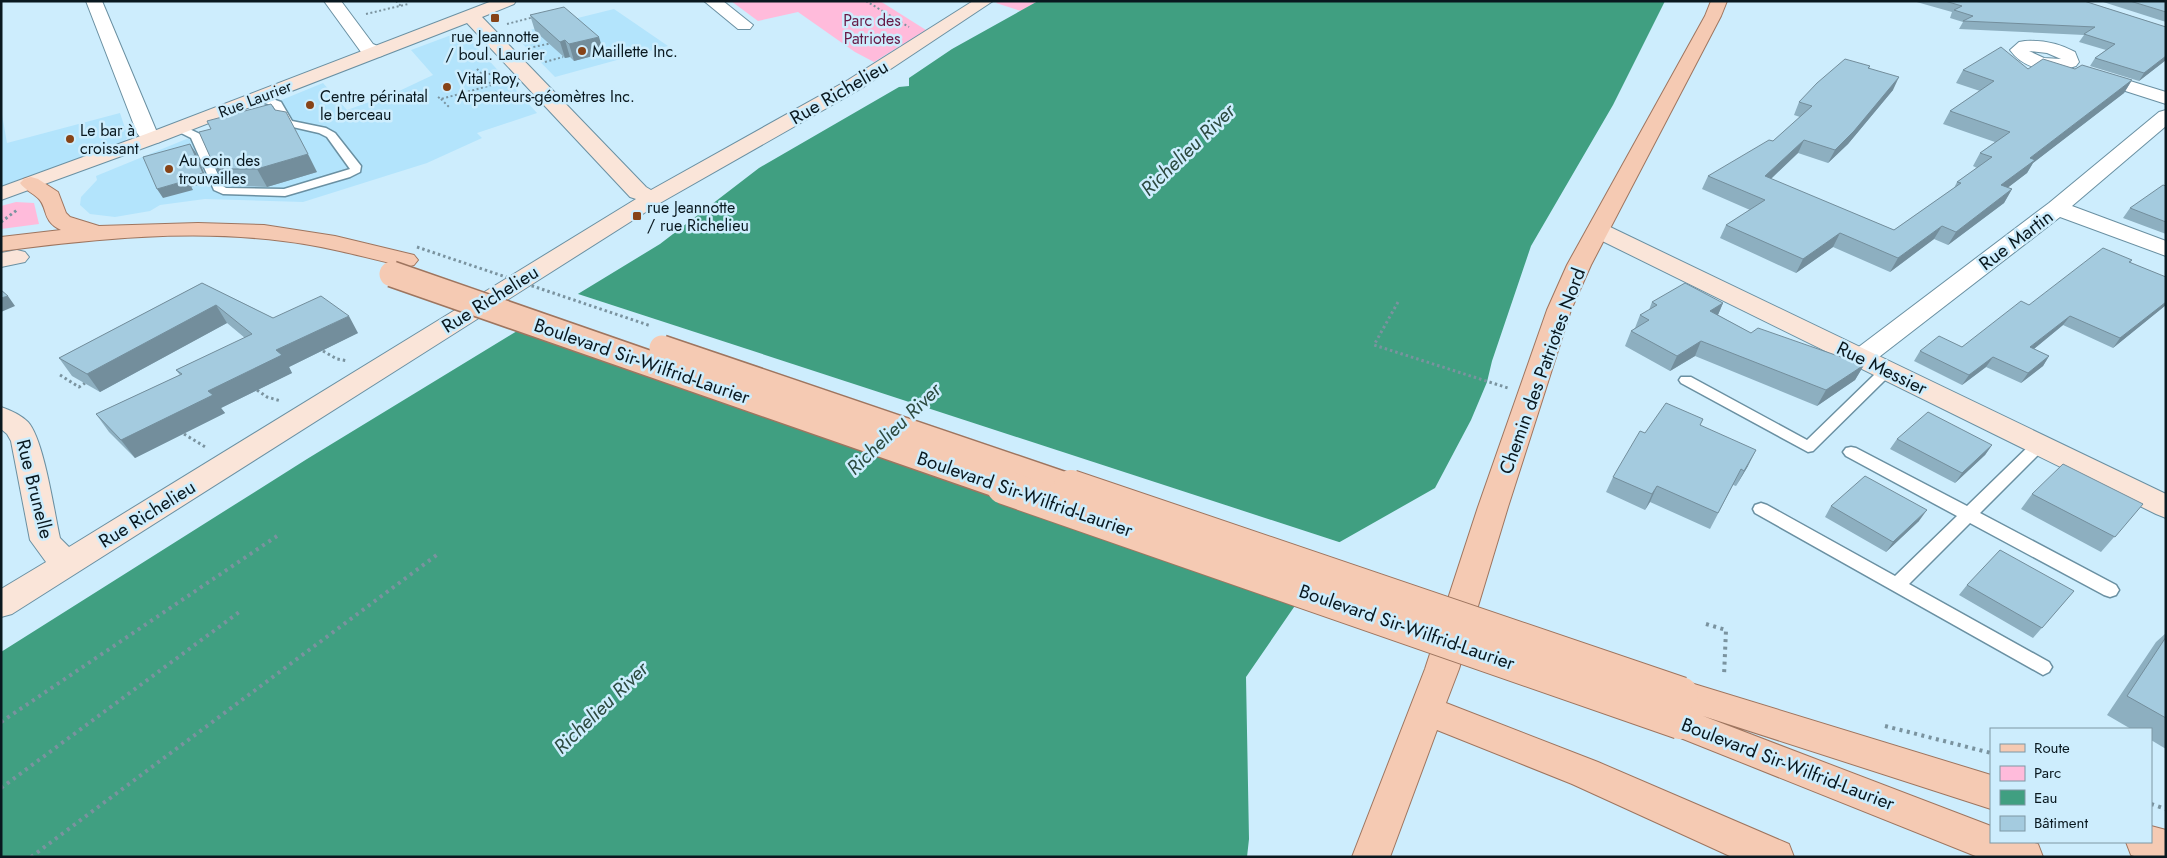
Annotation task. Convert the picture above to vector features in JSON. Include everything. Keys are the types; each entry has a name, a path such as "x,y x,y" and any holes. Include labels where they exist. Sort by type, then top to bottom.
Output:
{"main road":[{"name":"Chemin des Patriotes Nord","path":"1371,857 1427,711 1459,618 1530,394 1560,310 1579,265 1713,16 1719,1"},
{"path":"31,183 50,197 55,216 61,222 77,228 104,232"},
{"name":"Boulevard Sir-Wilfrid-Laurier","path":"5,255 104,232 202,229 264,232 360,248 399,267 1681,708 1990,792"},
{"name":"Boulevard Sir-Wilfrid-Laurier","path":"5,255 133,247 244,248 399,267"},
{"name":"Boulevard Sir-Wilfrid-Laurier","path":"1681,708 1990,842"},
{"path":"1427,711 1585,773 1775,857"},
{"name":"Boulevard Sir-Wilfrid-Laurier","path":"1992,843 2024,857"},
{"path":"2149,843 2166,848"}],"street":[{"path":"94,1 147,133 153,138"},
{"path":"332,1 367,48 376,52"},
{"name":"Rue Laurier","path":"1,194 153,138 508,1"},
{"path":"712,1 744,25"},
{"name":"Rue Richelieu","path":"1,605 652,198 855,84 985,1"},
{"path":"468,17 476,20 638,192 652,198"},
{"path":"2067,64 2081,72 2166,98"},
{"name":"Rue Martin","path":"1861,358 2057,208 2166,116"},
{"path":"2057,208 2166,249"},
{"name":"Rue Messier","path":"1598,230 2166,507"},
{"name":"Rue Brunelle","path":"1,416 13,423 25,441 45,540 52,550 68,563"}],"lane":[{"path":"179,128 196,136 218,188 223,191 285,194 346,175 356,170 355,166 331,135 322,130 288,123 276,104 259,97"},
{"path":"1686,380 1808,447 1879,378 1889,371"},
{"path":"1897,585 2039,445"},
{"path":"1851,452 2110,590"},
{"path":"1761,509 2043,666"}],"path":[{"path":"396,1 400,6"},
{"path":"866,1 918,32 932,36"},
{"path":"358,16 408,4"},
{"path":"503,25 538,16"},
{"path":"526,49 558,42"},
{"path":"523,46 544,45"},
{"path":"540,64 563,57"},
{"path":"441,99 492,85 477,69"},
{"path":"482,76 501,71"},
{"path":"438,97 450,108"},
{"path":"1398,302 1374,345 1530,394"},
{"path":"323,350 337,359 352,361"},
{"path":"60,376 79,387 85,384"},
{"path":"257,390 267,397 286,402"},
{"path":"184,434 202,446 210,448"},
{"path":"1,722 277,536"},
{"path":"30,857 438,554"},
{"path":"1,788 242,610"},
{"path":"1706,624 1726,630 1724,676"},
{"path":"2152,804 2166,808"}],"shaded area":[{"path":"614,9 668,46 555,77 513,34"},
{"path":"462,31 537,113 477,133 482,138 427,163 303,202 205,199 160,205 150,211 115,217 90,214 80,205 81,197 97,180 96,176 323,83 347,110 397,92 433,75 411,50"},
{"path":"1,109 7,143 120,113 128,137 125,141 107,148 1,186"}],"green space":[{"name":"Parc des Patriotes","path":"731,1 880,1 926,30 874,62 855,52 798,12 758,21"},
{"path":"998,1 1038,1 1021,11 996,3"},
{"path":"16,202 34,203 39,224 1,229 1,206"}],"water":[{"name":"Richelieu River","path":"1038,1 1665,1 1613,105 1531,246 1492,361 1487,382 1471,420 1435,488 1338,543 1246,677 1249,839 1247,857 1,857 1,652 307,459 660,244 759,168 899,87 909,86 909,78 952,49"}],"pier":[{"path":"575,293 1342,543 1299,604 515,329"}],"building":[{"path":"1945,1 2084,1 2166,27 2166,56 2144,73 2095,58 2115,44 2084,34 2095,27 1963,21 1973,16 1954,10 1962,6"},
{"path":"2130,1 2166,1 2166,12"},
{"path":"564,7 599,37 569,44 565,40 560,42 530,15"},
{"path":"2001,47 2028,69 2043,59 2075,69 2082,65 2132,80 2030,158 2035,160 2001,185 2012,189 1956,232 1942,226 1898,258 1840,233 1803,259 1726,225 1765,200 1708,176 1769,140 1773,141 1812,106 1799,102 1817,83 1845,59 1899,77 1854,131 1835,150 1804,140 1765,176 1894,230 1961,183 1957,182 1992,157 1980,153 2010,132 1950,111 1994,81 1963,70"},
{"path":"271,104 275,110 286,112 308,154 257,169 229,169 224,157 212,161 199,132 211,129 207,121"},
{"path":"190,144 203,173 186,177 188,180 157,189 143,157"},
{"path":"2163,185 2166,186 2166,222 2130,208"},
{"path":"2103,248 2132,260 2129,262 2166,277 2166,302 2120,338 2070,316 2030,347 2049,356 2028,373 1993,357 1969,375 1920,351 1939,336 1962,347 2021,301 2029,305"},
{"path":"202,283 273,318 321,296 349,316 276,350 282,355 208,391 213,395 121,440 96,414 182,374 176,370 252,334 216,305 87,374 59,358"},
{"path":"1685,283 1723,303 1710,311 1751,333 1758,328 1864,365 1826,390 1701,341 1677,356 1631,331 1649,320 1640,315 1657,305 1652,302"},
{"path":"1,290 8,296 1,298"},
{"path":"1666,403 1703,419 1700,425 1756,450 1744,471 1741,469 1718,513 1657,486 1652,494 1613,477 1640,431 1645,433"},
{"path":"1928,412 1992,445 1962,473 1897,439"},
{"path":"2063,464 2143,504 2115,537 2032,494"},
{"path":"1865,476 1927,510 1893,542 1831,506"},
{"path":"2000,550 2074,591 2042,628 1967,585"},
{"path":"2166,637 2166,718 2127,696"}],"place":[{"name":"rue Jeannotte / boul. Laurier","path":"495,18"},
{"name":"Maillette Inc.","path":"582,51"},
{"name":"Vital Roy, Arpenteurs-géomètres Inc.","path":"447,87"},
{"name":"Centre périnatal le berceau","path":"310,105"},
{"name":"Le bar à croissant","path":"70,139"},
{"name":"Au coin des trouvailles","path":"169,169"},
{"name":"rue Jeannotte / rue Richelieu","path":"637,216"}]}
